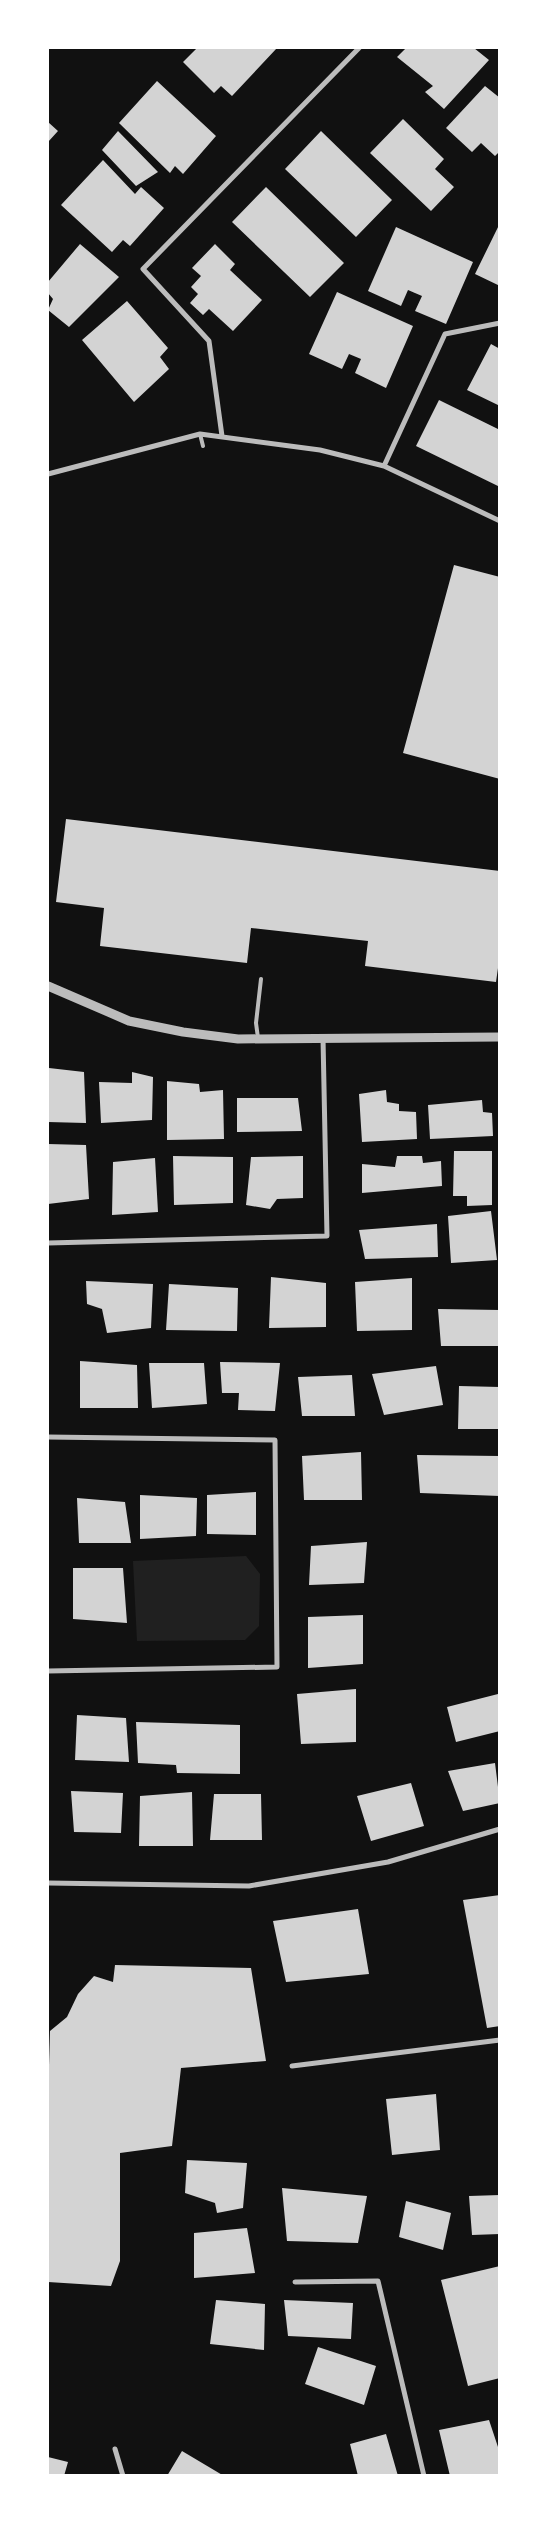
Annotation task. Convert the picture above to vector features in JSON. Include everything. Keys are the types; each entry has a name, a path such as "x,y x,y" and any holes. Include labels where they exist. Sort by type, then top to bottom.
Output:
{"street":[{"path":"222,436 209,342 143,269 359,48"},
{"path":"384,466 445,334 500,324"},
{"path":"48,474 200,434 222,436 320,450 384,466 500,521"},
{"path":"48,986 129,1021 182,1032 238,1039 500,1037"},
{"path":"48,1243 327,1236 323,1037"},
{"path":"48,1437 275,1440 277,1667 48,1671"},
{"path":"48,1882 249,1886 388,1862 500,1829"},
{"path":"292,2066 500,2040"},
{"path":"295,2282 378,2281 424,2476"},
{"path":"115,2449 122,2476"}],"lane":[{"path":"200,434 203,446"},
{"path":"258,1038 256,1023 261,979"}],"shaded area":[{"path":"246,1556 260,1574 259,1626 245,1640 137,1641 133,1561"}],"building":[{"path":"197,48 277,48 232,96 221,86 214,93 183,62"},
{"path":"406,48 474,48 489,60 444,109 425,92 433,86 397,57"},
{"path":"157,81 216,136 183,174 175,166 170,173 119,123"},
{"path":"485,86 500,98 500,151 495,156 481,143 472,152 446,128"},
{"path":"403,119 444,159 435,169 454,187 431,211 370,153"},
{"path":"48,122 58,131 48,142"},
{"path":"118,131 158,172 136,186 102,150"},
{"path":"321,131 392,200 356,237 285,169"},
{"path":"103,160 135,194 141,187 164,208 130,246 123,240 112,252 61,205"},
{"path":"266,187 344,263 310,297 232,222"},
{"path":"500,223 500,286 475,274"},
{"path":"396,227 473,262 446,324 415,311 422,296 408,290 401,306 368,291"},
{"path":"80,244 119,277 69,327 48,310 53,299 48,293 48,282"},
{"path":"215,244 235,264 230,270 262,300 233,331 209,309 203,315 190,303 198,294 191,287 201,276 192,268"},
{"path":"337,292 413,326 386,388 355,373 361,359 349,354 342,369 309,354"},
{"path":"127,301 168,348 160,357 169,369 134,402 82,340"},
{"path":"491,344 500,349 500,406 467,390"},
{"path":"439,400 500,430 500,487 416,446"},
{"path":"454,565 500,577 500,779 403,753"},
{"path":"66,819 500,871 500,954 496,982 365,966 368,941 251,928 247,963 100,946 104,908 56,902"},
{"path":"49,1068 84,1072 86,1123 48,1122"},
{"path":"132,1072 153,1077 152,1120 101,1123 99,1082 132,1083"},
{"path":"167,1081 199,1084 200,1092 223,1090 224,1139 167,1140"},
{"path":"386,1090 387,1102 399,1104 399,1111 416,1112 417,1139 362,1142 359,1094"},
{"path":"237,1098 298,1098 302,1131 237,1132"},
{"path":"482,1100 483,1112 492,1113 493,1136 430,1139 428,1105"},
{"path":"48,1144 86,1145 89,1199 48,1204"},
{"path":"454,1151 492,1151 492,1205 467,1206 467,1196 453,1196"},
{"path":"173,1156 233,1157 233,1203 174,1205"},
{"path":"303,1156 303,1198 277,1199 270,1209 246,1205 251,1157"},
{"path":"397,1156 422,1156 423,1163 441,1161 442,1186 362,1193 362,1164 395,1167"},
{"path":"155,1158 158,1212 112,1215 113,1162"},
{"path":"491,1211 497,1260 451,1263 448,1216"},
{"path":"437,1224 438,1257 365,1259 359,1230"},
{"path":"271,1277 326,1283 326,1327 269,1328"},
{"path":"412,1278 412,1330 357,1331 355,1282"},
{"path":"86,1281 153,1284 151,1328 107,1333 102,1309 87,1304"},
{"path":"169,1284 238,1288 237,1331 166,1330"},
{"path":"438,1309 500,1310 500,1346 441,1346"},
{"path":"80,1361 137,1365 138,1408 80,1408"},
{"path":"220,1362 280,1363 275,1411 238,1410 239,1393 222,1393"},
{"path":"149,1363 204,1363 207,1404 152,1408"},
{"path":"436,1366 443,1405 384,1415 372,1374"},
{"path":"352,1375 355,1416 302,1416 298,1377"},
{"path":"459,1386 500,1387 500,1429 458,1429"},
{"path":"361,1452 362,1500 304,1500 302,1456"},
{"path":"417,1455 500,1456 500,1496 420,1493"},
{"path":"256,1492 256,1535 207,1534 207,1495"},
{"path":"140,1495 197,1498 196,1536 140,1539"},
{"path":"77,1498 125,1502 131,1543 79,1543"},
{"path":"367,1542 364,1583 309,1585 311,1546"},
{"path":"73,1568 123,1568 127,1623 73,1619"},
{"path":"363,1615 363,1664 308,1668 308,1617"},
{"path":"356,1689 356,1742 301,1744 297,1694"},
{"path":"498,1694 500,1731 456,1742 447,1707"},
{"path":"77,1715 126,1718 129,1762 75,1760"},
{"path":"136,1722 240,1725 240,1774 177,1773 176,1765 138,1763"},
{"path":"495,1763 500,1803 463,1811 448,1771"},
{"path":"411,1783 424,1826 371,1841 357,1796"},
{"path":"71,1791 123,1793 121,1833 74,1832"},
{"path":"192,1792 193,1846 139,1846 140,1796"},
{"path":"214,1794 261,1794 262,1840 210,1840"},
{"path":"500,1895 500,2026 487,2028 463,1900"},
{"path":"358,1909 369,1974 286,1982 273,1921"},
{"path":"115,1965 251,1968 266,2061 181,2068 172,2146 120,2153 120,2261 111,2286 48,2282 50,2031 67,2017 78,1994 94,1976 113,1982"},
{"path":"436,2094 440,2150 392,2155 386,2099"},
{"path":"187,2160 247,2163 243,2208 217,2213 215,2203 185,2193"},
{"path":"282,2188 367,2196 358,2243 287,2241"},
{"path":"500,2195 500,2234 472,2235 469,2196"},
{"path":"406,2201 451,2213 443,2250 399,2237"},
{"path":"247,2228 255,2273 194,2278 194,2233"},
{"path":"500,2266 500,2378 468,2386 441,2280"},
{"path":"216,2300 265,2304 264,2350 210,2344"},
{"path":"284,2300 353,2303 351,2339 288,2336"},
{"path":"318,2347 376,2366 364,2405 305,2384"},
{"path":"489,2420 500,2453 500,2476 450,2476 439,2430"},
{"path":"386,2434 398,2476 358,2476 350,2444"},
{"path":"182,2451 224,2476 167,2476"},
{"path":"48,2457 68,2462 64,2476 48,2476"}]}
